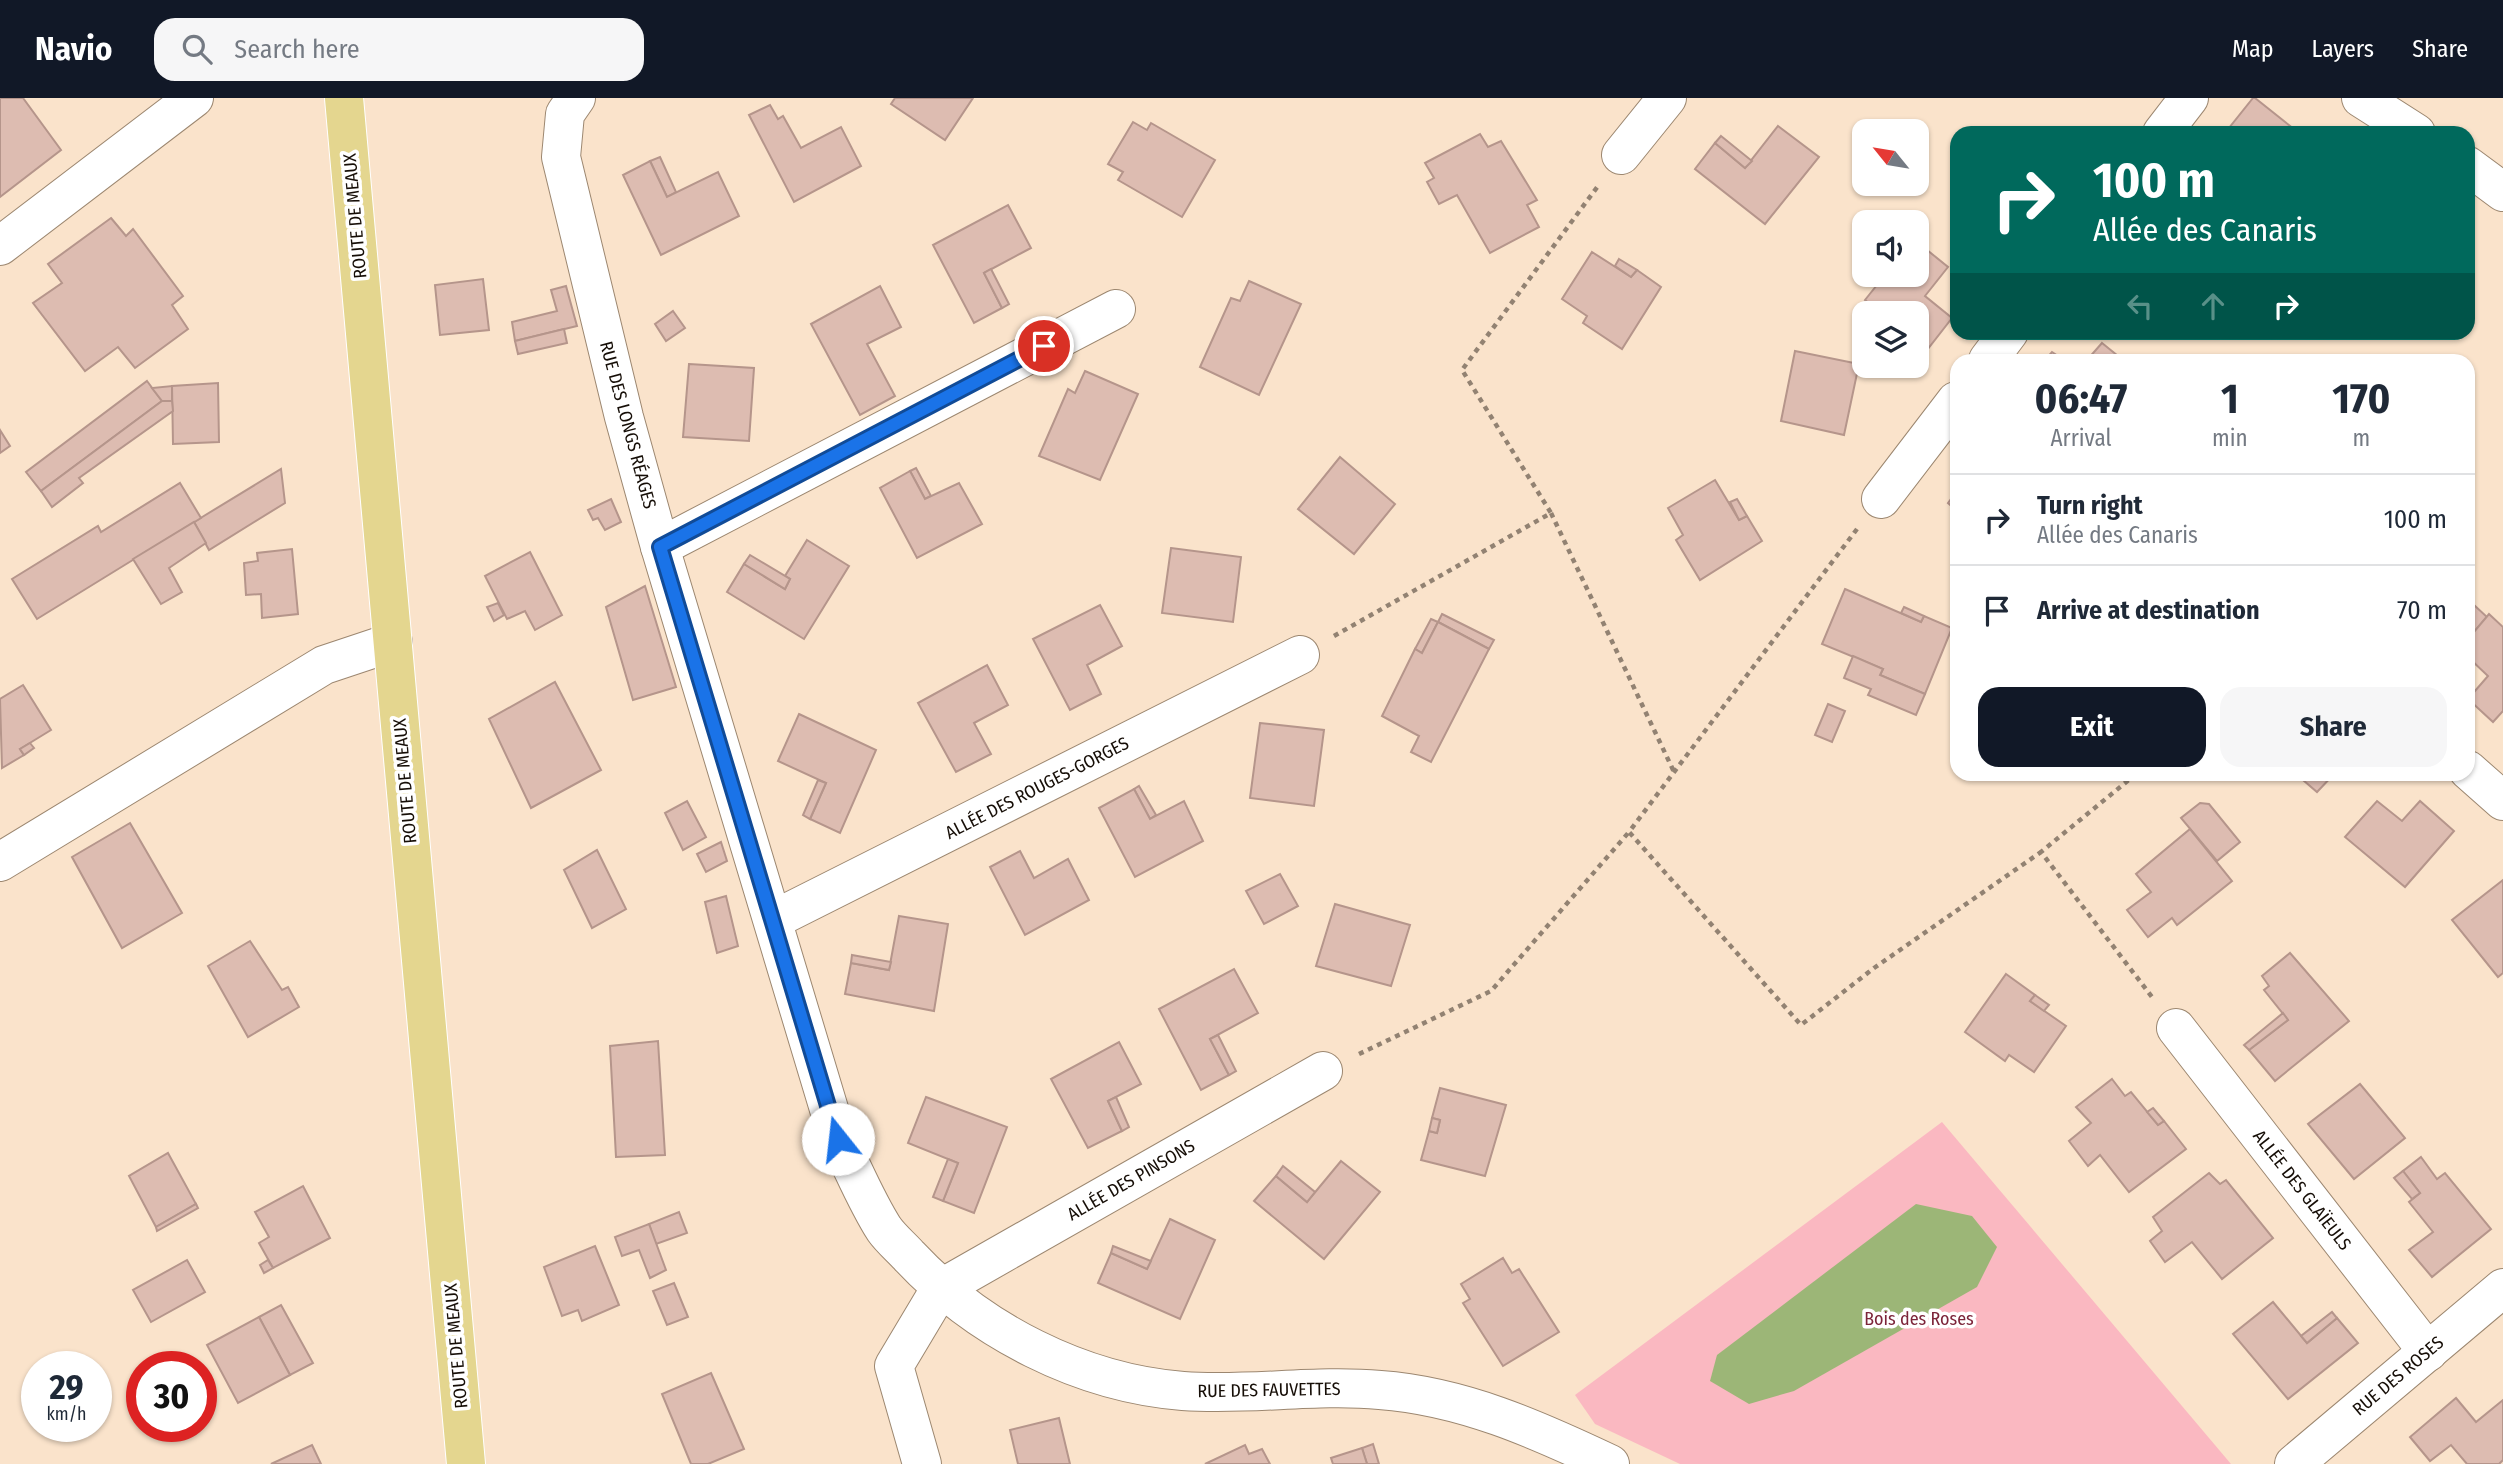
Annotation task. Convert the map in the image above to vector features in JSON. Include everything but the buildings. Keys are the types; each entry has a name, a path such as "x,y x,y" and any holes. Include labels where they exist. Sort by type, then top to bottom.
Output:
{"main road":[{"name":"ROUTE DE MEAUX","path":"344,98 466,1464"}],"street":[{"path":"0,246 194,98"},
{"name":"RUE DES LONGS RÉAGES","path":"576,98 565,114 561,157 624,417 660,547 838,1139 885,1230 940,1289"},
{"path":"1621,155 1667,98"},
{"path":"2167,126 2189,98"},
{"path":"2361,98 2405,126"},
{"path":"2475,171 2503,192"},
{"path":"660,547 1116,309"},
{"path":"1881,499 1950,409"},
{"path":"0,862 324,665 393,642"},
{"name":"ALLÉE DES ROUGES-GORGES","path":"774,920 1300,655"},
{"path":"2475,776 2503,801"},
{"name":"ALLÉE DES GLAÏEULS","path":"2176,1028 2428,1352"},
{"name":"ALLÉE DES PINSONS","path":"940,1289 1323,1071"},
{"name":"RUE DES ROSES","path":"2294,1464 2503,1288"},
{"path":"922,1464 894,1366 940,1289"},
{"name":"RUE DES FAUVETTES","path":"940,1289 1026,1344 1071,1366 1128,1384 1185,1391 1310,1387 1381,1390 1451,1402 1522,1422 1610,1464"}],"path":[{"path":"1621,155 1462,370 1551,513 1675,774"},
{"path":"1323,1071 1491,991 1629,832 1675,774 1881,499"},
{"path":"1300,655 1551,513"},
{"path":"1629,832 1801,1025 1874,968 2040,852 2128,781"},
{"path":"2040,852 2176,1028"}],"green space":[{"name":"Bois des Roses","path":"1942,1122 2231,1464 1680,1464 1595,1424 1575,1395"}],"shaded area":[{"path":"1916,1204 1972,1216 1997,1247 1977,1287 1794,1391 1749,1404 1710,1381 1717,1355"}],"route":[{"path":"838,1139 660,547 1044,346"}]}
